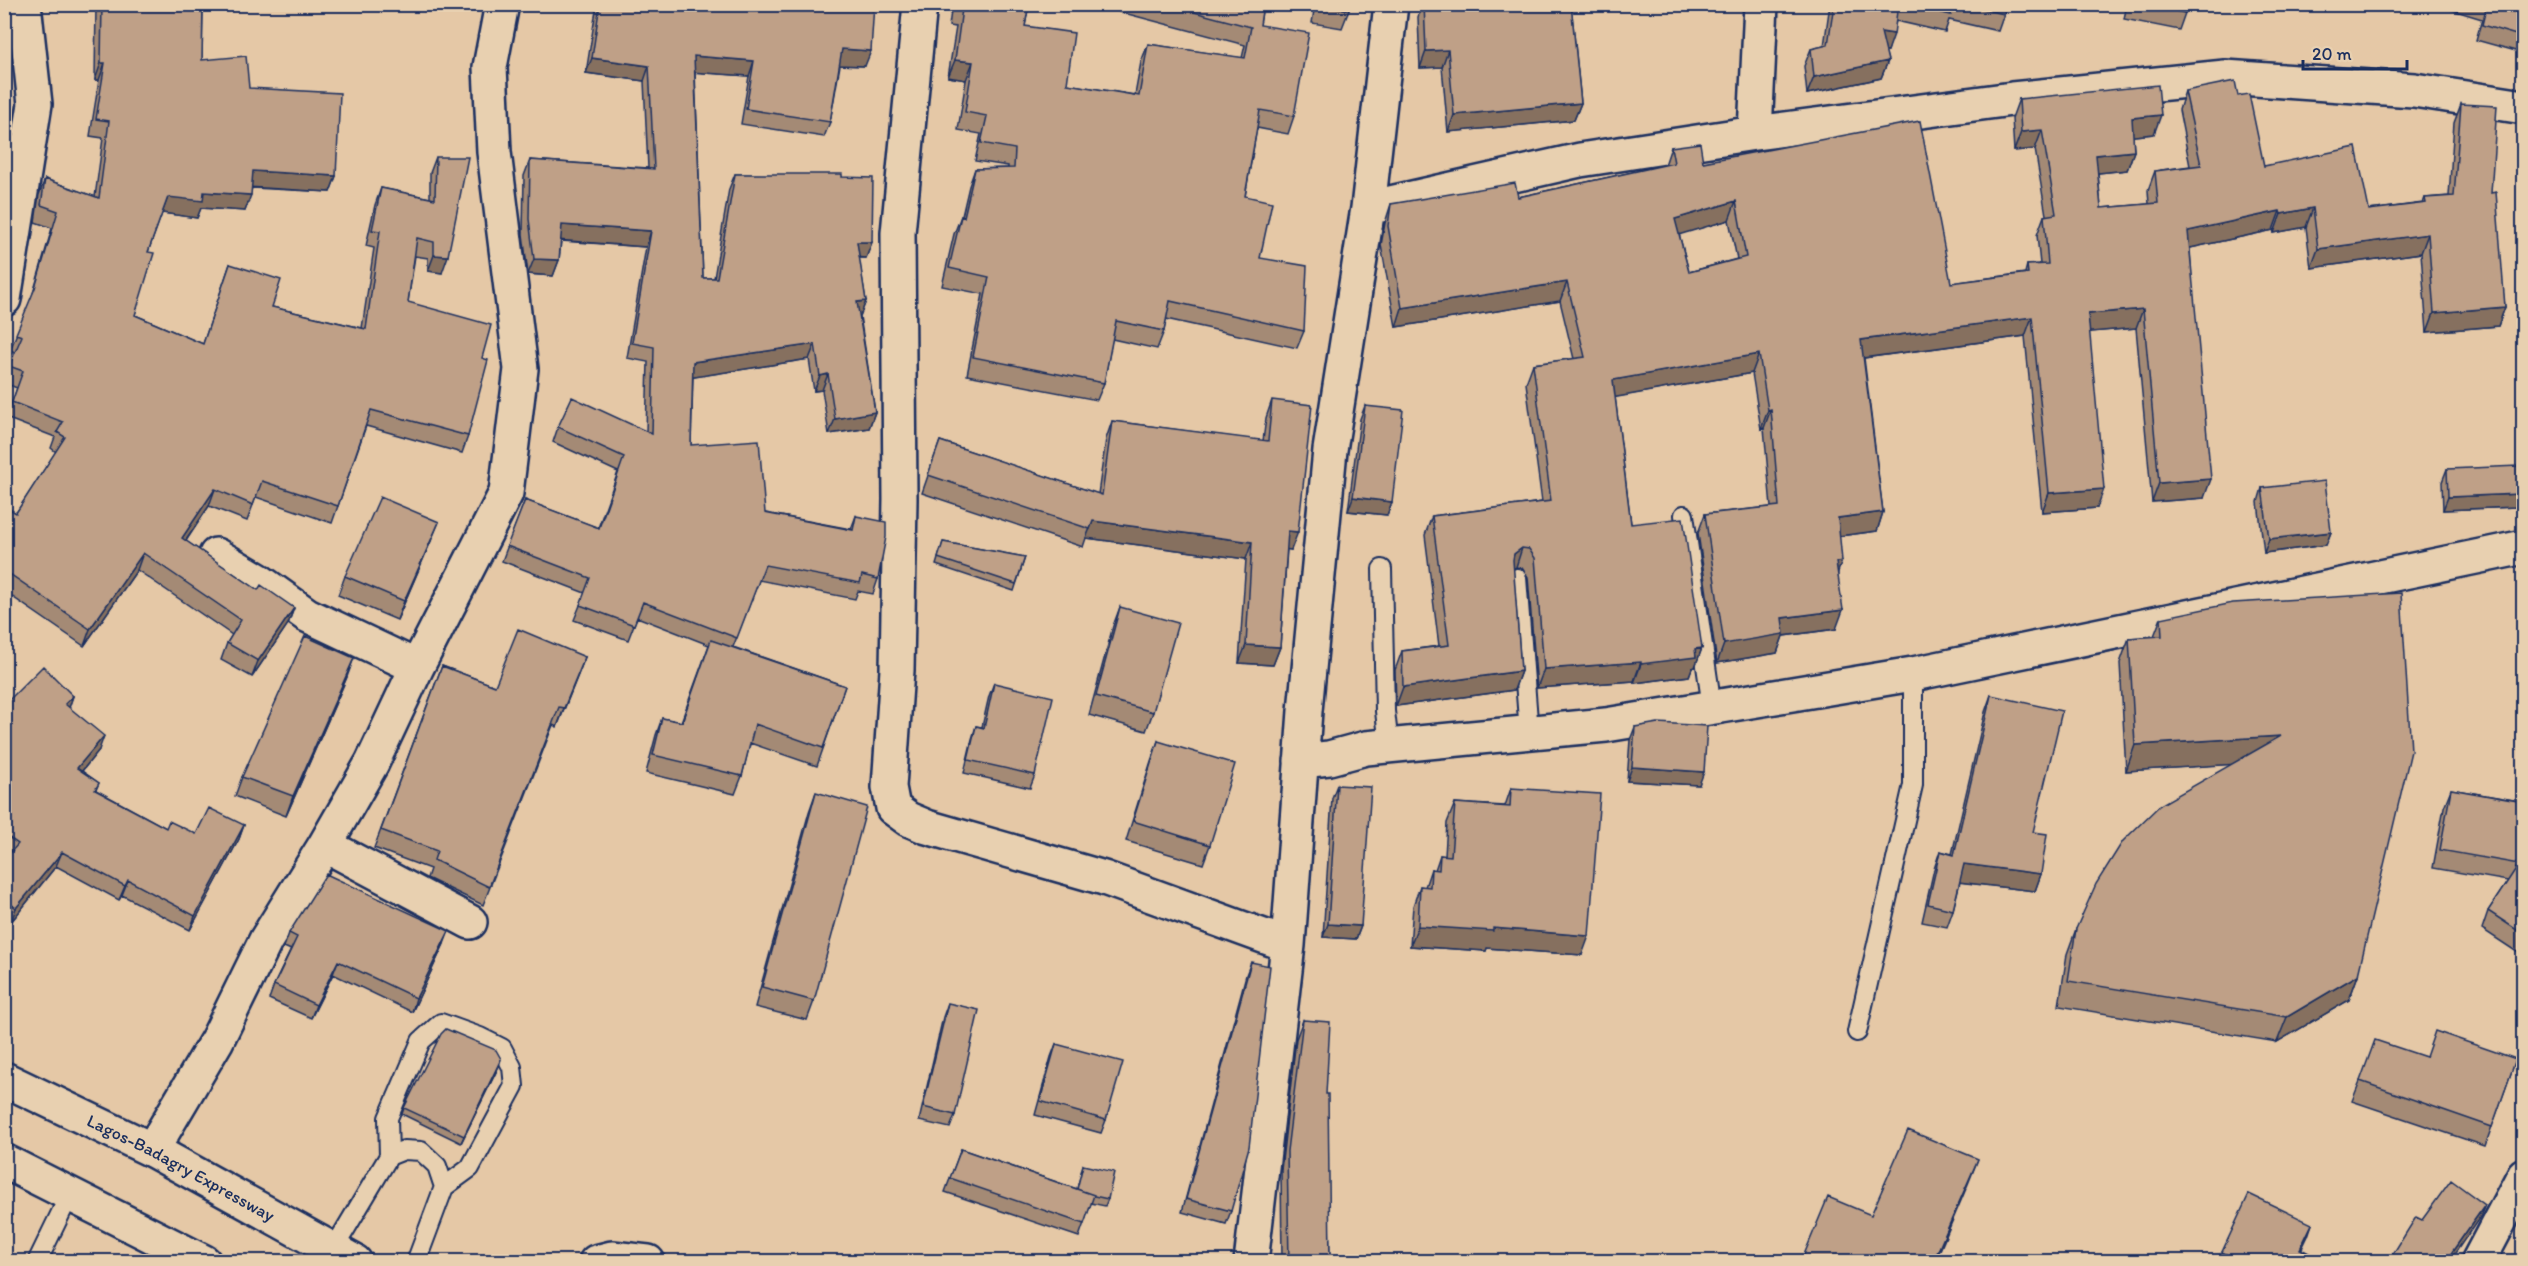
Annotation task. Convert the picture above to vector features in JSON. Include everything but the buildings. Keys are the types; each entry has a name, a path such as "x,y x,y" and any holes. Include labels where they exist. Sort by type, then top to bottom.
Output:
{"main road":[{"path":"4,299 35,104 24,4"},
{"path":"152,1150 218,1040 266,940 325,845 372,763 417,667 506,493 521,369 494,152 490,67 502,4"},
{"path":"920,4 898,233 897,670 889,787 893,808 908,819 927,827 1104,878 1288,945"},
{"path":"1251,1262 1288,945 1301,761 1330,450 1368,208 1391,4"},
{"path":"1755,133 1761,4"},
{"path":"1368,208 1580,160 1755,133 2012,99 2225,77 2414,90 2523,107"},
{"path":"1301,761 1366,748 1606,725 1913,674 2523,547"},
{"path":"216,555 258,580 307,615 417,667"},
{"path":"325,845 470,922"},
{"name":"Lagos-Badagry Expressway","path":"4,1078 152,1150 344,1256"},
{"path":"4,1161 70,1194 180,1257"},
{"path":"2478,1262 2523,1175"},
{"path":"596,1262 612,1258 648,1262"}],"lane":[{"path":"1684,515 1712,707"},
{"path":"1382,569 1385,711 1389,746"},
{"path":"1517,578 1529,733"},
{"path":"1857,1032 1913,785 1913,674"},
{"path":"344,1256 389,1156 388,1118 421,1041 441,1023 480,1036 502,1048 512,1067 514,1086 470,1168 444,1186 416,1262"},
{"path":"389,1156 404,1150 422,1151 436,1166 444,1186"},
{"path":"37,1262 70,1194"}]}
